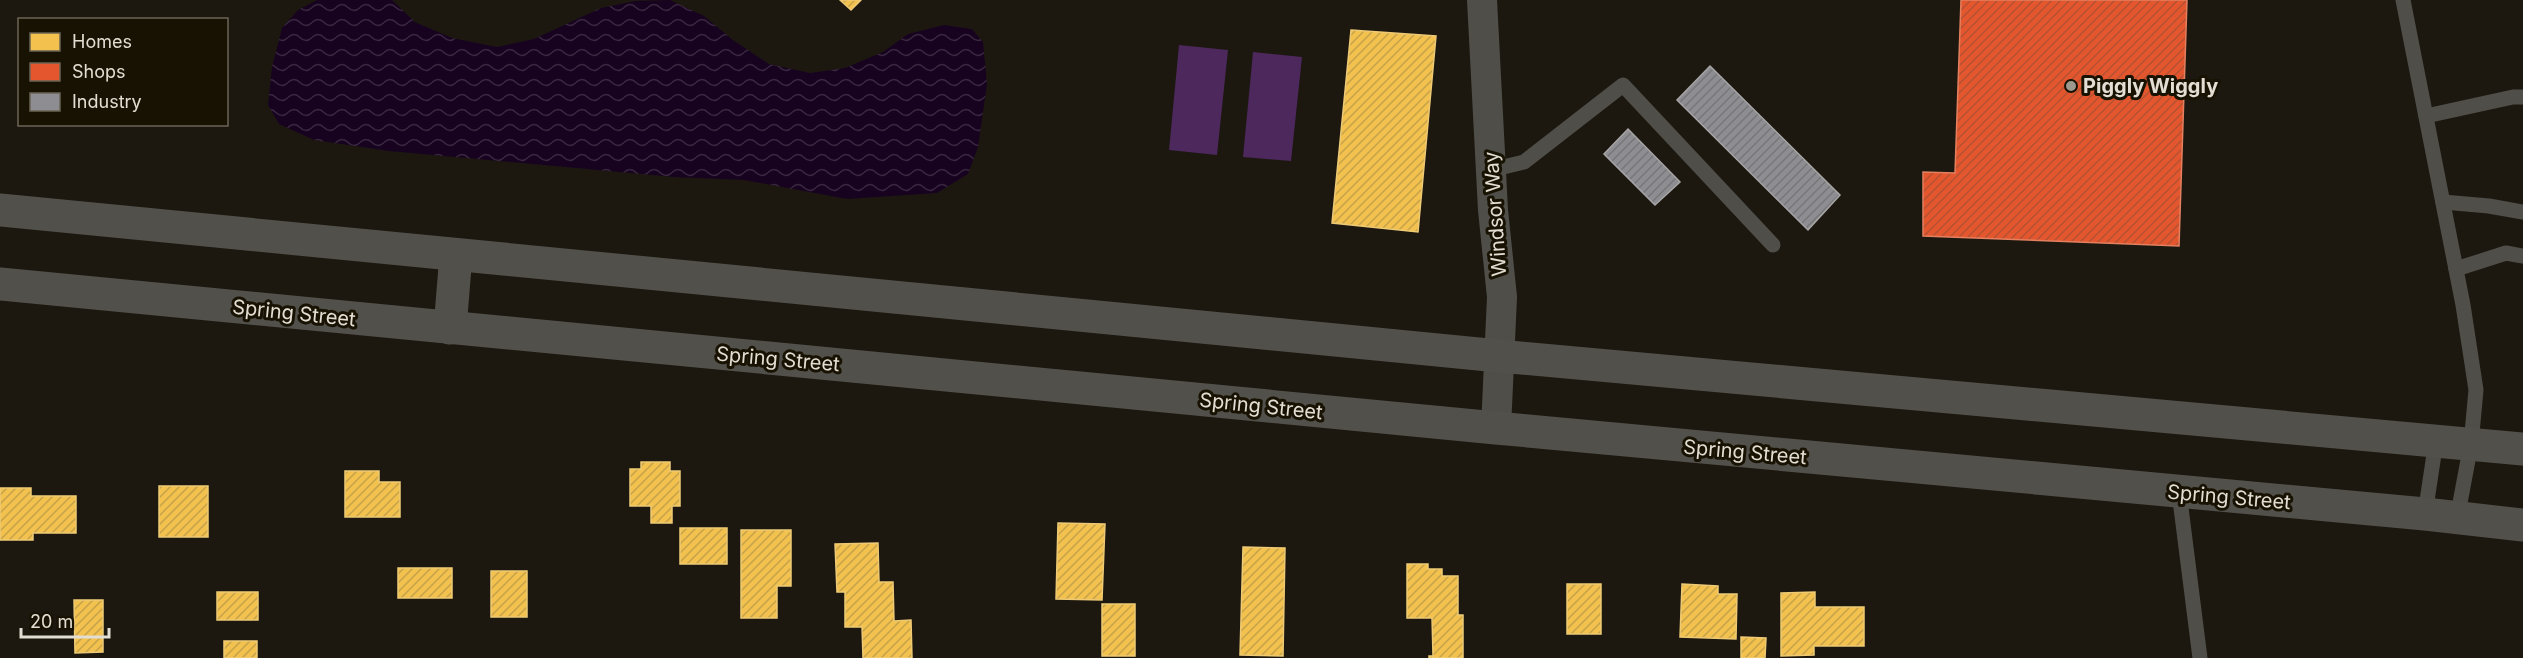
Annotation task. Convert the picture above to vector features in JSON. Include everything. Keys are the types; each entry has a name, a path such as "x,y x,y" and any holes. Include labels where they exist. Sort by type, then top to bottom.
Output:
{"main road":[{"path":"0,210 1499,356 2523,449"},
{"path":"450,328 456,255"},
{"name":"Spring Street","path":"0,284 2523,525"}],"street":[{"name":"Windsor Way","path":"1482,0 1491,170 1502,297 1496,428"}],"lane":[{"path":"2403,0 2456,269 2476,390 2471,444 2457,519"},
{"path":"1491,170 1524,162 1623,85 1773,245"},
{"path":"2426,116 2513,97 2523,97"},
{"path":"2443,202 2490,206 2523,212"},
{"path":"2456,269 2506,253 2523,256"},
{"path":"2425,514 2436,441"},
{"path":"2179,492 2200,658"}],"shaded area":[{"path":"1179,45 1228,50 1217,155 1169,150"},
{"path":"1253,52 1302,57 1291,161 1243,157"}],"water":[{"path":"317,0 392,0 415,22 452,38 497,47 534,39 601,8 635,1 670,0 704,16 733,40 769,64 810,73 845,68 883,52 908,34 944,25 972,29 983,42 987,84 978,147 968,174 937,193 847,199 744,180 674,177 389,151 314,140 279,124 268,105 272,67 282,28 298,10"}],"building: Homes":[{"path":"840,0 861,0 851,10"},
{"path":"1351,30 1436,36 1418,232 1332,223"},
{"path":"641,462 670,462 670,471 680,471 680,506 672,506 672,523 651,523 651,506 630,506 630,469 641,469"},
{"path":"345,471 379,471 379,482 400,482 400,517 345,517"},
{"path":"159,486 208,486 208,537 159,537"},
{"path":"0,488 31,488 31,496 76,496 76,533 33,533 33,540 0,540"},
{"path":"1058,523 1105,524 1102,600 1056,599"},
{"path":"680,528 727,528 727,564 680,564"},
{"path":"741,530 791,530 791,586 777,586 777,618 741,618"},
{"path":"878,543 879,582 893,582 894,621 911,620 912,658 863,658 862,627 845,627 845,592 837,592 835,544"},
{"path":"1243,547 1285,548 1283,656 1240,655"},
{"path":"1407,564 1428,564 1428,569 1442,569 1442,576 1458,576 1458,615 1463,615 1463,658 1429,658 1433,656 1432,618 1407,618"},
{"path":"398,568 452,568 452,598 398,598"},
{"path":"491,571 527,571 527,617 491,617"},
{"path":"1567,584 1601,584 1601,634 1567,634"},
{"path":"1682,584 1718,586 1718,594 1737,594 1736,639 1680,637"},
{"path":"217,592 258,592 258,620 217,620"},
{"path":"1815,592 1815,607 1864,607 1864,646 1814,646 1814,655 1781,656 1781,593"},
{"path":"74,600 103,600 103,652 75,653"},
{"path":"1102,604 1135,604 1135,656 1102,656"},
{"path":"1741,637 1766,638 1765,658 1741,658"},
{"path":"224,641 257,641 257,658 224,658"}],"building: Shops":[{"name":"Piggly Wiggly","path":"1961,0 2187,0 2179,246 1923,236 1923,172 1955,173"}],"building: Industry":[{"path":"1710,66 1840,195 1808,230 1677,100"},
{"path":"1628,129 1680,182 1655,205 1604,154"}],"place":[{"name":"Piggly Wiggly","path":"2071,86"}]}
